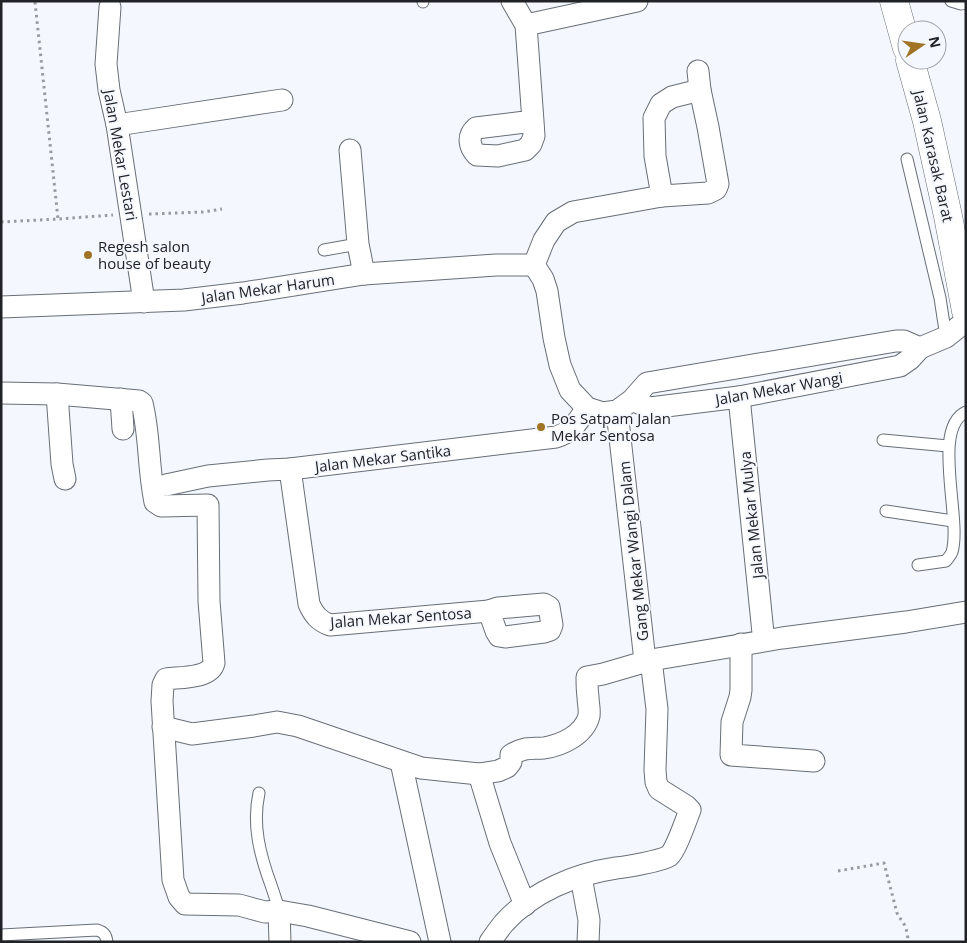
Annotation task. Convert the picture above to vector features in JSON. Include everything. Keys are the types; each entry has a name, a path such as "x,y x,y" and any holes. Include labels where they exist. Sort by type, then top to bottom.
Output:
{"street":[{"path":"512,1 526,24 534,121"},
{"path":"526,24 638,1"},
{"path":"894,1 899,20"},
{"name":"Jalan Mekar Lestari","path":"110,7 106,64 144,302"},
{"name":"Jalan Karasak Barat","path":"913,70 928,121 966,311"},
{"path":"587,408 570,390 560,365 547,292 543,279 534,264 544,240 556,222 573,212 662,196 708,192 716,189 718,184 699,81 661,104 654,118 655,156 662,196"},
{"path":"117,125 282,100"},
{"path":"350,150 358,244 364,274"},
{"name":"Jalan Mekar Harum","path":"1,306 184,300 243,293 364,274 534,264"},
{"name":"Jalan Mekar Wangi","path":"625,405 650,408 739,397 900,366 920,348 946,337 966,321"},
{"name":"Jalan Mekar Wangi","path":"587,408 603,413 625,405 647,383 896,341 904,341 920,348"},
{"path":"877,345 880,369"},
{"path":"1,393 58,394 142,402 146,420 152,490 155,502 161,506 208,505 209,601 213,668 202,674 166,679 163,685 162,701 173,880 179,896 185,904 239,905 265,912 279,911 308,916 410,942"},
{"path":"58,394 62,464 65,479"},
{"name":"Jalan Mekar Mulya","path":"739,397 763,634"},
{"path":"122,399 123,429"},
{"name":"Gang Mekar Wangi Dalam","path":"580,877 614,868 630,867 668,856 674,848 690,810 659,789 656,782 657,709 648,660 625,405"},
{"name":"Jalan Mekar Santika","path":"166,485 208,476 290,469 556,437 565,434 573,428 587,408"},
{"name":"Jalan Mekar Sentosa","path":"290,469 309,604 316,616 323,622 330,625 489,611"},
{"path":"164,733 192,734 277,722 298,726 403,768 479,774 507,768 511,762 511,755 519,750 550,746 576,735 589,716 587,677 648,660 741,644 966,612"},
{"path":"741,644 741,690 732,722 731,756 814,761"},
{"path":"403,768 440,942"},
{"path":"479,774 500,843 525,905"},
{"path":"490,942 505,922 539,894 554,886 580,877 589,920 588,942"},
{"path":"279,911 280,942"}],"lane":[{"path":"951,1 961,4 966,3"},
{"path":"907,159 940,298 946,337"},
{"path":"324,250 358,244"},
{"path":"918,565 946,561 951,554 954,521 948,446 960,414 966,412"},
{"path":"883,440 948,446"},
{"path":"886,511 954,521"},
{"path":"259,793 256,808 256,830 263,862 279,911"},
{"path":"1,935 98,930 103,932 107,942"}],"path":[{"path":"35,2 58,219"},
{"path":"1,222 130,213 202,212 222,209"},
{"path":"838,871 884,863 898,917 903,922 907,931 908,942"}],"place":[{"name":"Regesh salon house of beauty","path":"88,255"},
{"name":"Pos Satpam Jalan Mekar Sentosa","path":"541,427"}]}
